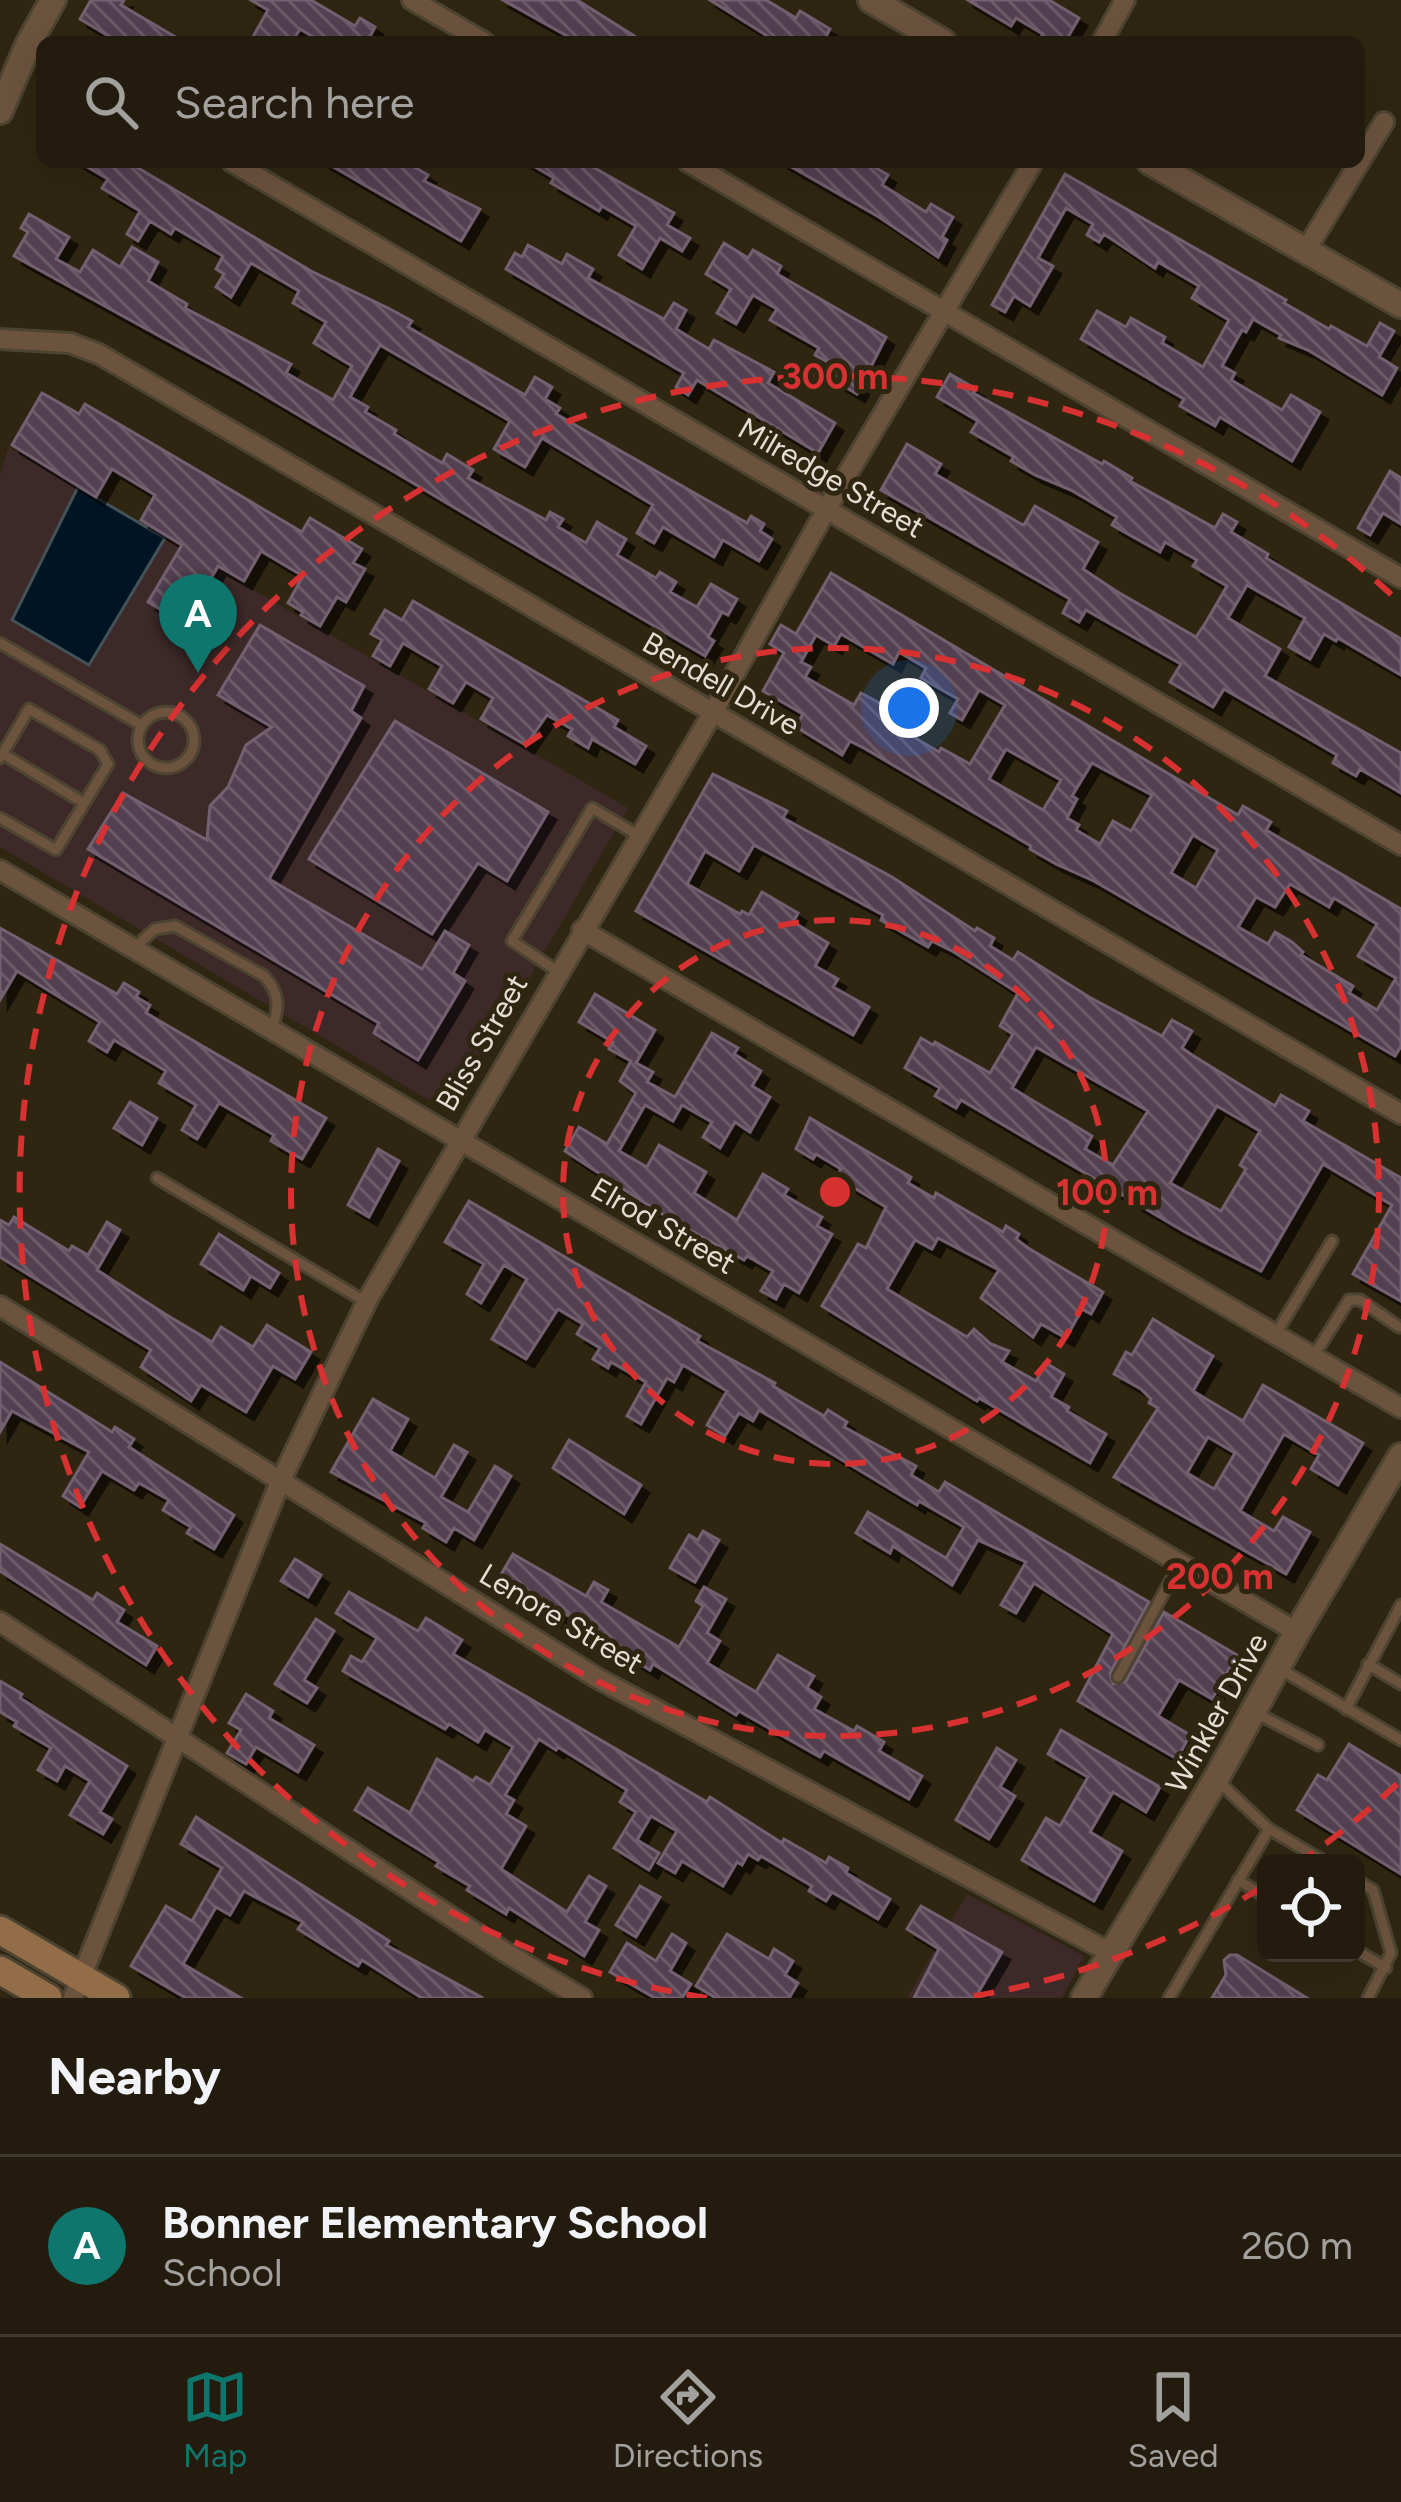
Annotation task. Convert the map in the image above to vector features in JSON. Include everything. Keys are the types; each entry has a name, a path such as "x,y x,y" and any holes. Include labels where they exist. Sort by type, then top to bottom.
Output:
{"main road":[{"path":"0,1930 77,1988 116,1998"},
{"path":"0,1970 48,1998"}],"street":[{"path":"39,36 53,0"},
{"path":"412,0 474,36"},
{"path":"872,0 933,36"},
{"path":"1105,36 1125,0"},
{"path":"0,111 35,47"},
{"path":"1365,153 1384,122"},
{"name":"Milredge Street","path":"242,168 1401,845"},
{"path":"698,168 1401,578"},
{"name":"Bliss Street","path":"77,1988 280,1482 367,1302 1030,168"},
{"path":"1161,168 1401,305"},
{"path":"1306,250 1356,168"},
{"name":"Bendell Drive","path":"0,339 70,344 99,353 1401,1114"},
{"name":"Elrod Street","path":"0,870 1297,1632"},
{"path":"582,930 1401,1408"},
{"name":"Lenore Street","path":"0,1306 597,1678 1109,1952"},
{"name":"Winkler Drive","path":"1092,1995 1109,1952 1216,1780 1401,1456"},
{"path":"0,1622 582,1998"}],"lane":[{"path":"0,643 141,725"},
{"path":"0,818 56,850 108,764 100,750 29,709 1,756 84,803"},
{"path":"159,712 181,715 194,732 191,754 173,768 152,765 138,747 141,725 159,712"},
{"path":"557,971 512,941 592,808 641,837"},
{"path":"133,948 154,929 175,926 264,976 274,987 279,1005 272,1030"},
{"path":"158,1178 367,1302"},
{"path":"1275,1335 1332,1241"},
{"path":"1313,1357 1348,1300 1360,1300 1399,1327"},
{"path":"1118,1678 1180,1563"},
{"path":"1346,1709 1401,1605"},
{"path":"1368,1664 1401,1684"},
{"path":"1279,1668 1401,1740"},
{"path":"1253,1712 1318,1745"},
{"path":"1216,1780 1269,1828 1312,1854"},
{"path":"1169,1998 1269,1828"},
{"path":"1238,1880 1257,1892"},
{"path":"1365,1885 1373,1890 1396,1956 1368,1998"},
{"path":"1365,1955 1386,1968"}],"shaded area":[{"path":"8,447 628,808 454,1108 444,1109 0,847 0,476"},
{"path":"967,1894 1084,1956 1062,1998 907,1998"}],"water":[{"path":"78,487 165,538 89,665 12,620"}],"building":[{"path":"91,0 124,0 121,5 174,36 109,36 80,19"},
{"path":"251,0 311,0 355,26 360,18 375,27 370,36 312,36 300,29 296,36 253,36 268,10"},
{"path":"503,0 577,0 634,36 567,36"},
{"path":"710,0 766,0 796,18 800,11 830,29 826,36 767,36"},
{"path":"968,0 1049,0 1079,18 1068,36 1042,36 1016,18 1011,26"},
{"path":"89,168 138,168 311,271 412,321 408,327 525,395 535,377 552,387 545,399 560,408 556,414 747,523 751,516 764,524 760,531 772,539 759,561 723,540 714,557 663,527 654,543 637,533 653,505 542,438 525,467 494,449 510,421 380,345 350,397 396,430 394,434 442,463 447,454 473,470 468,478 546,520 550,512 563,519 558,527 586,543 597,522 626,539 617,555 656,578 660,572 676,582 670,592 697,607 711,584 737,599 728,615 722,612 708,637 714,641 705,656 241,381 14,256 28,232 21,228 29,214 69,237 56,259 80,272 93,250 120,267 132,247 158,262 148,281 187,304 185,308 291,364 286,373 333,400 352,366 314,343 326,322 293,303 299,291 251,263 231,297 216,287 224,274 216,269 223,256 175,228 171,234 150,221 138,241 127,234 140,211 102,188 108,179"},
{"path":"335,168 416,168 428,175 424,181 480,209 461,241"},
{"path":"537,168 595,168 674,213 667,225 690,238 682,251 660,238 642,269 619,255 636,226 551,183 554,178"},
{"path":"793,168 876,168 888,175 882,185 926,212 931,204 953,217 938,257"},
{"path":"1065,174 1329,329 1367,346 1380,323 1394,331 1379,357 1397,368 1382,395 1253,319 1222,366 1235,373 1231,380 1282,410 1291,395 1320,412 1292,461 1220,417 1215,426 1180,406 1184,399 1081,339 1097,311 1126,327 1131,318 1203,367 1229,320 1192,298 1199,286 1158,262 1155,268 1104,234 1099,242 1087,235 1093,224 1066,208 1038,258 1053,266 1030,306 1014,296 1005,312 992,305"},
{"path":"724,243 748,258 753,250 781,266 777,274 886,337 857,394 832,379 838,368 815,355 819,348 770,320 777,309 753,295 736,324 717,313 731,289 706,274"},
{"path":"528,245 562,264 567,254 593,269 588,278 664,319 674,303 686,310 676,329 709,349 714,340 774,372 768,383 835,423 818,453 697,380 688,395 676,387 684,373 506,269 515,253 522,257"},
{"path":"950,374 976,389 973,393 1104,461 1130,481 1215,528 1223,514 1237,522 1231,532 1268,554 1266,558 1401,639 1401,675 1324,634 1310,659 1289,647 1305,618 1247,585 1228,618 1280,649 1265,676 1401,753 1401,793 1360,769 1356,776 1333,763 1337,755 1224,689 1213,707 1170,682 1181,664 1086,610 1079,622 1063,613 1070,599 881,490 907,444 941,464 935,474 1021,524 1035,506 1098,542 1083,569 1116,591 1196,637 1206,622 1227,586 1193,566 1197,560 1165,542 1160,552 1112,525 1117,517 1035,475 971,432 978,421 937,397"},
{"path":"42,393 79,414 85,404 302,532 310,518 362,549 353,563 365,569 346,602 337,597 320,626 301,615 288,603 303,576 261,551 244,581 218,566 185,624 148,602 182,545 141,520 155,495 112,469 96,497 12,445"},
{"path":"1390,471 1401,478 1401,524 1383,513 1370,535 1358,528"},
{"path":"831,573 1238,815 1243,806 1271,822 1266,830 1401,909 1401,1046 1395,1056 1094,881 1030,849 864,748 850,741 842,755 796,727 803,714 763,691 784,653 770,644 781,625 796,634","holes":["841,634 893,664 899,652 926,668 921,678 958,699 950,713 962,720 979,690 1005,705 970,764 890,723 896,712 861,693 854,705 805,677 811,667 801,662 816,635 834,646","1006,749 1061,780 1043,810 989,779","1092,763 1152,795 1131,831 1113,821 1100,844 1076,830 1079,825 1067,818 1077,799 1072,796","1193,835 1218,850 1196,888 1171,873","1290,884 1329,907 1334,898 1377,924 1358,956 1396,978 1377,1010 1349,993 1353,986 1301,955 1292,942 1275,932 1268,944 1238,927 1256,897 1275,907"]},
{"path":"413,601 618,720 614,727 646,746 635,764 592,739 588,748 568,736 572,729 547,715 526,745 481,719 493,698 466,682 453,703 429,689 442,666 403,643 390,666 373,656 382,640 371,634 385,610 402,620"},
{"path":"260,625 364,686 351,711 361,718 269,879 422,969 445,931 469,945 453,973 465,981 418,1060 374,1033 379,1023 88,849 123,793 207,840 210,806 228,787 246,745 272,727 218,695"},
{"path":"395,721 548,812 507,881 478,863 432,934 309,859"},
{"path":"713,774 787,811 783,818 994,938 990,946 1013,960 1018,952 1162,1036 1172,1020 1192,1031 1182,1048 1275,1106 1281,1095 1309,1111 1303,1121 1401,1178 1401,1301 1353,1274 1392,1205 1323,1164 1261,1271 1185,1232 961,1100 956,1108 935,1096 940,1088 905,1068 921,1038 990,1073 1013,1034 1000,1026 1018,993 954,952 932,941 928,947 881,920 883,915 754,845 739,871 705,851 687,884 740,914 749,915 762,892 798,913 793,922 828,943 815,966 838,979 833,987 869,1007 853,1035 636,911","holes":["1036,1047 1148,1111 1113,1165 1085,1149 1092,1136 1012,1088","1217,1106 1260,1131 1240,1165 1246,1169 1221,1211 1170,1183"]},
{"path":"0,928 117,994 124,983 150,1005 146,1013 326,1118 302,1159 271,1141 274,1135 219,1103 197,1139 182,1130 196,1105 159,1083 166,1071 114,1040 107,1052 89,1041 100,1022 17,971 0,1000"},
{"path":"595,994 655,1030 636,1063 653,1072 647,1082 675,1097 712,1033 738,1048 734,1054 761,1071 752,1086 770,1097 750,1132 735,1122 720,1148 703,1137 712,1122 682,1105 673,1121 645,1105 619,1151 647,1167 659,1145 706,1172 694,1193 737,1220 763,1174 788,1189 784,1195 822,1217 817,1226 832,1234 799,1293 784,1284 776,1299 761,1291 773,1271 665,1216 565,1151 579,1127 607,1144 636,1093 620,1081 631,1061 609,1049 613,1042 579,1022"},
{"path":"130,1102 157,1118 142,1145 114,1128"},
{"path":"810,1118 911,1177 908,1183 934,1198 936,1193 1003,1232 1006,1226 1028,1248 1103,1292 1091,1314 1082,1309 1066,1338 1041,1324 1033,1337 981,1298 999,1270 938,1238 932,1249 915,1240 887,1289 967,1337 974,1329 991,1344 1009,1351 1002,1362 1036,1381 1046,1363 1064,1374 1051,1397 1106,1434 1090,1463 977,1401 822,1306 858,1244 866,1248 886,1207 836,1177 841,1169 796,1149"},
{"path":"378,1149 399,1161 369,1217 348,1205"},
{"path":"469,1201 700,1336 697,1341 824,1416 828,1410 847,1422 844,1427 916,1466 911,1475 939,1492 945,1482 1149,1602 1110,1673 1113,1684 1126,1681 1164,1612 1237,1655 1212,1699 1179,1680 1158,1716 1190,1735 1177,1759 1078,1701 1113,1634 1034,1583 1016,1613 1001,1605 1026,1562 978,1540 952,1585 893,1546 890,1553 856,1533 868,1512 946,1558 964,1527 919,1501 917,1505 759,1410 753,1421 739,1413 725,1436 707,1425 727,1391 683,1365 674,1382 667,1378 641,1424 627,1416 646,1382 611,1362 608,1368 593,1359 600,1348 577,1334 583,1324 558,1309 526,1359 492,1339 527,1279 504,1265 481,1303 467,1294 484,1264 445,1242"},
{"path":"14,1217 69,1251 72,1246 88,1255 107,1222 120,1230 97,1270 165,1314 212,1342 221,1327 253,1347 267,1325 311,1352 295,1379 273,1366 246,1412 201,1385 191,1401 141,1367 151,1350 0,1257 0,1220 9,1225"},
{"path":"219,1234 279,1273 270,1288 251,1276 243,1290 201,1264"},
{"path":"1153,1319 1213,1356 1193,1391 1243,1421 1263,1385 1363,1443 1338,1485 1311,1469 1319,1455 1284,1434 1240,1511 1274,1531 1283,1517 1310,1532 1286,1574 1114,1477 1158,1408 1141,1389 1114,1374 1126,1352 1132,1355","holes":["1208,1437 1235,1453 1214,1489 1187,1473"]},
{"path":"0,1362 112,1432 115,1427 134,1439 129,1447 234,1515 214,1549 187,1533 191,1527 163,1510 169,1500 139,1483 134,1490 102,1471 80,1507 63,1496 89,1452 12,1411 0,1432"},
{"path":"373,1399 408,1419 390,1451 435,1478 454,1445 467,1452 441,1497 468,1512 495,1466 511,1476 474,1540 454,1528 446,1542 423,1528 426,1523 331,1472"},
{"path":"569,1440 641,1485 624,1514 553,1468"},
{"path":"703,1531 719,1540 695,1582 670,1568 689,1535 698,1540"},
{"path":"0,1544 93,1600 97,1593 124,1610 117,1622 157,1646 146,1665 0,1571"},
{"path":"513,1554 586,1596 594,1582 608,1590 601,1602 679,1647 703,1606 696,1601 704,1587 726,1599 707,1633 720,1641 707,1663 756,1692 778,1655 814,1676 807,1688 821,1697 814,1709 884,1742 879,1751 922,1776 909,1799 824,1751 820,1757 739,1711 736,1715 653,1664 650,1670 560,1611 555,1620 537,1610 541,1602 499,1578"},
{"path":"295,1559 321,1575 308,1597 281,1581"},
{"path":"349,1592 418,1631 426,1618 462,1640 453,1654 707,1802 710,1797 782,1843 784,1839 826,1863 829,1857 890,1899 878,1919 832,1892 826,1901 809,1891 812,1886 761,1856 758,1860 748,1854 742,1865 737,1862 723,1886 682,1861 675,1873 658,1863 677,1831 651,1816 637,1840 659,1853 649,1870 614,1848 636,1812 620,1802 627,1790 539,1739 505,1795 514,1800 506,1814 526,1826 501,1869 567,1912 589,1876 606,1886 585,1922 599,1930 584,1956 509,1908 506,1914 436,1866 439,1862 355,1810 368,1788 410,1813 437,1759 473,1781 476,1777 490,1785 513,1747 485,1730 478,1742 449,1724 445,1729 343,1671 351,1656 362,1662 377,1638 336,1613"},
{"path":"316,1619 334,1631 304,1680 317,1688 307,1703 275,1684"},
{"path":"0,1681 127,1766 100,1812 112,1819 103,1834 70,1815 90,1781 65,1766 57,1781 38,1770 51,1748 0,1712"},
{"path":"246,1694 273,1711 269,1718 314,1745 298,1772 256,1747 246,1764 227,1753 241,1730 229,1723"},
{"path":"1061,1730 1160,1787 1146,1812 1113,1792 1090,1832 1122,1851 1094,1901 1022,1860 1046,1818 1060,1826 1088,1777 1048,1754"},
{"path":"1349,1744 1401,1776 1401,1874 1297,1810 1318,1775 1327,1780"},
{"path":"997,1748 1016,1760 1000,1787 1015,1796 989,1839 956,1820"},
{"path":"196,1817 389,1941 386,1945 483,1998 422,1998 362,1960 358,1966 346,1959 298,1929 303,1922 244,1891 230,1915 216,1907 183,1964 241,1998 186,1998 131,1966 166,1906 192,1921 222,1868 181,1844"},
{"path":"640,1886 660,1897 636,1937 616,1925"},
{"path":"921,1906 1002,1952 975,1998 914,1998 939,1949 907,1929"},
{"path":"672,1934 686,1943 670,1971 691,1984 682,1998 655,1998 610,1972 627,1943 656,1961"},
{"path":"727,1934 769,1959 774,1949 793,1961 785,1975 798,1983 789,1998 716,1998 696,1986"},
{"path":"1230,1955 1307,1998 1212,1998 1226,1975 1224,1960"}],"place":[{"name":"Bonner Elementary School","path":"198,673"}]}
